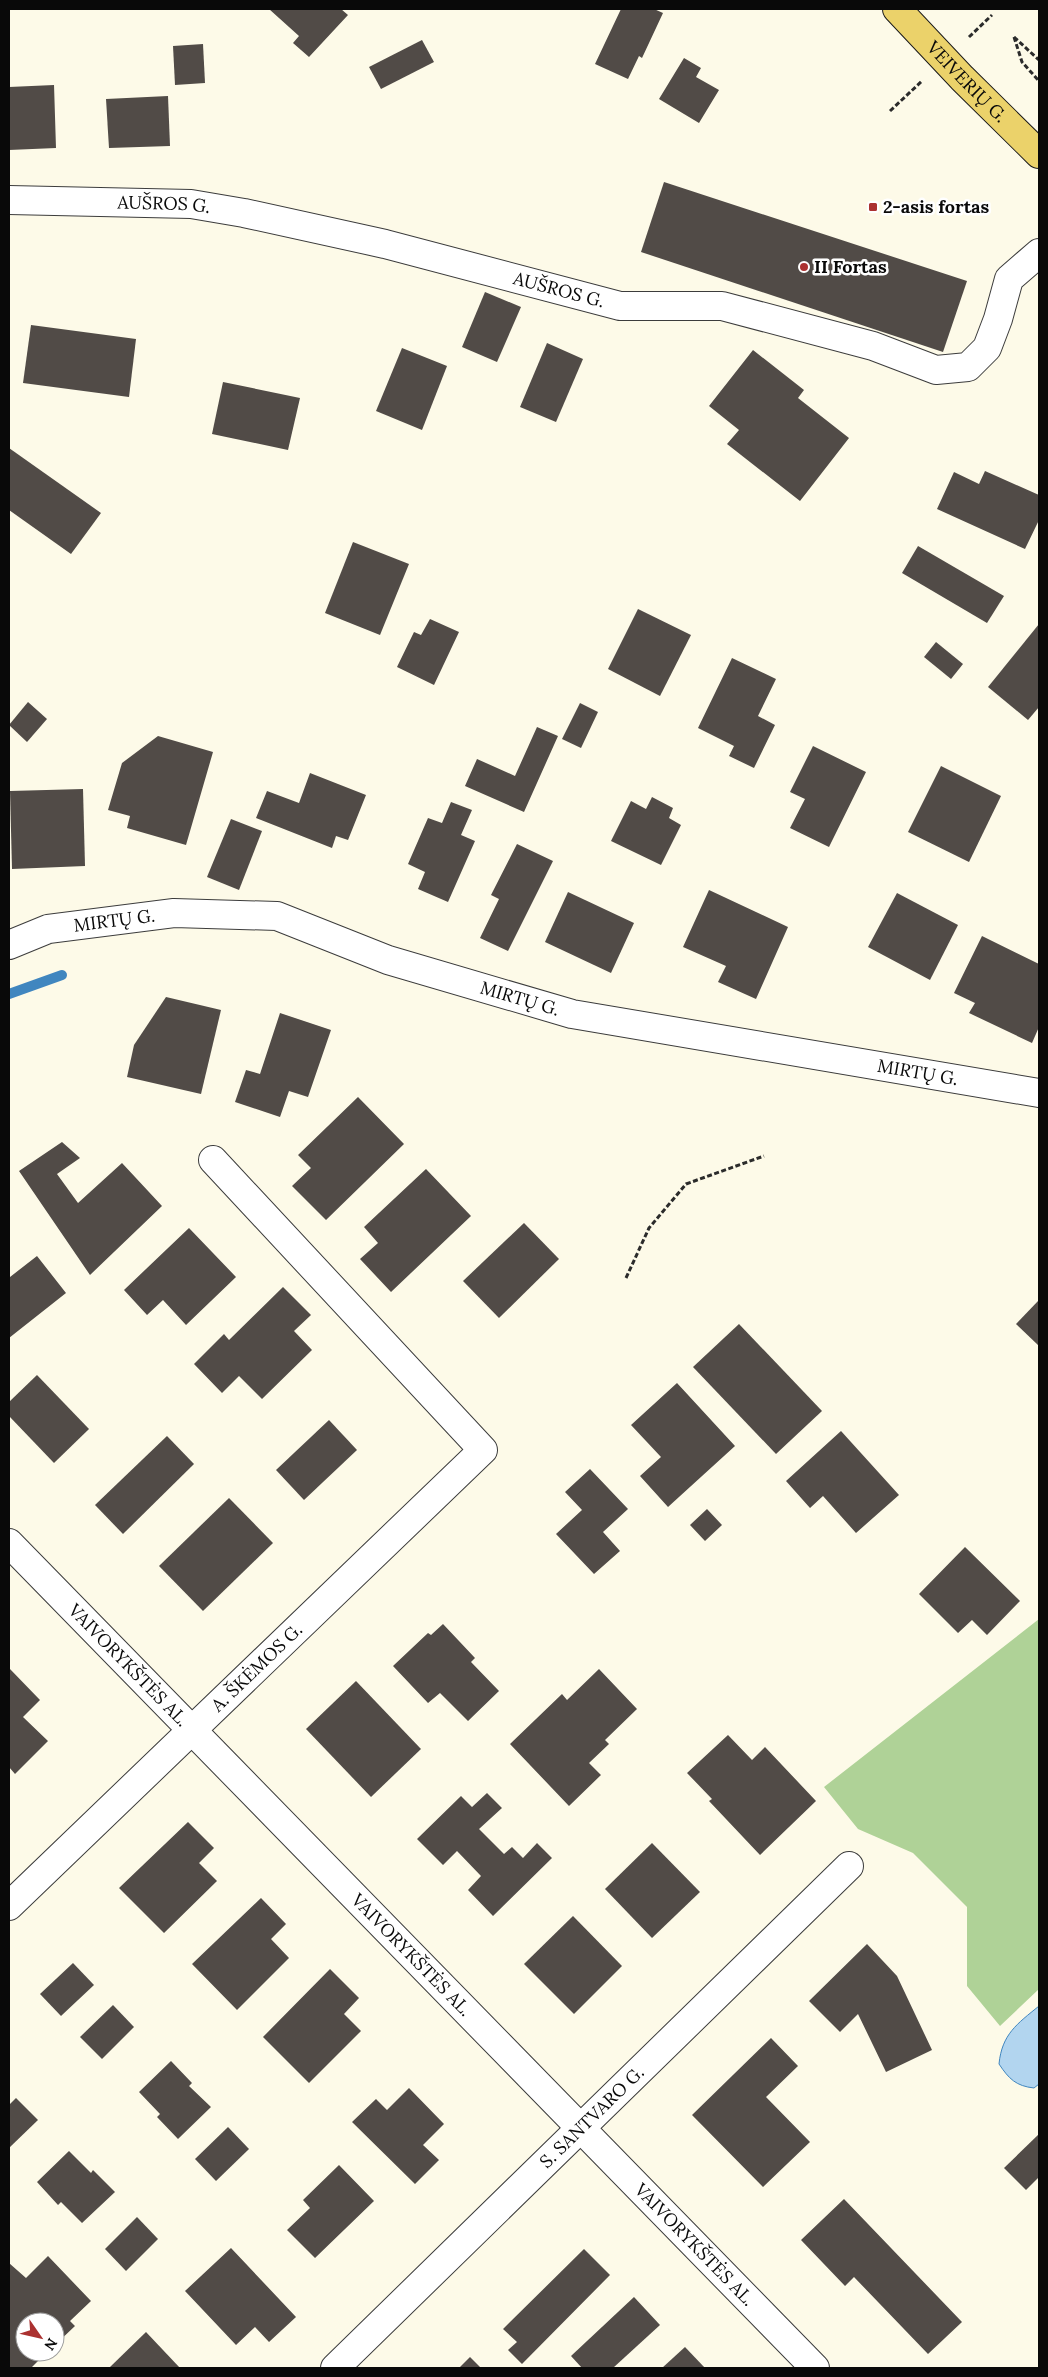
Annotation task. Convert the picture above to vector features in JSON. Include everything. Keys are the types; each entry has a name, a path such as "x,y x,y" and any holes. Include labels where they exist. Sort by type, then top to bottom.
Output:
{"main road":[{"name":"VEIVERIŲ G.","path":"897,9 962,78 1039,154"}],"street":[{"name":"AUŠROS G.","path":"9,200 190,204 244,213 385,244 620,306 722,306 873,346 936,370 968,367 987,348 998,319 1009,279 1039,253"},
{"name":"MIRTŲ G.","path":"9,945 48,930 174,912 277,916 388,960 572,1014 1039,1093"},
{"name":"A. ŠKĖMOS G.","path":"9,1906 483,1450 214,1160"},
{"name":"VAIVORYKŠTĖS AL.","path":"9,1543 579,2129 815,2368"},
{"name":"S. SANTVARO G.","path":"335,2368 849,1866"}],"path":[{"path":"1039,60 1014,37 1022,62 1039,81"},
{"path":"626,1278 648,1228 686,1184 764,1156"}],"green space":[{"path":"1039,1619 1039,1989 1000,2026 967,1986 967,1907 913,1853 858,1829 824,1787"}],"water":[{"path":"1039,2006 1039,2084 1034,2088 1022,2086 1014,2081 999,2064 1003,2045 1007,2037 1017,2024"}],"building":[{"path":"269,9 341,9 348,15 309,57 293,43 299,36"},
{"path":"621,9 654,9 663,13 642,58 639,56 628,79 595,64"},
{"path":"422,40 434,62 381,89 369,67"},
{"path":"203,44 205,83 175,85 173,46"},
{"path":"684,58 701,68 696,77 719,90 699,123 659,99"},
{"path":"54,85 56,148 9,150 9,87"},
{"path":"168,96 170,146 109,148 106,99"},
{"name":"II Fortas","path":"664,182 967,281 943,352 641,252"},
{"path":"485,292 521,307 497,362 462,347"},
{"path":"31,325 136,339 129,397 23,383"},
{"path":"547,343 583,359 556,422 520,407"},
{"path":"402,348 447,366 422,430 376,411"},
{"path":"753,350 804,390 798,398 849,438 800,501 727,444 739,430 709,406"},
{"path":"223,382 300,398 288,450 212,434"},
{"path":"9,448 101,513 71,554 9,510"},
{"path":"985,471 1039,495 1039,520 1025,549 937,509 954,472 979,484"},
{"path":"353,542 409,564 380,635 325,613"},
{"path":"918,546 1004,596 987,623 902,573"},
{"path":"638,609 691,635 660,696 608,669"},
{"path":"430,619 459,632 434,685 397,667 414,632 421,635"},
{"path":"1039,624 1039,707 1028,720 988,687"},
{"path":"936,642 963,664 951,679 924,657"},
{"path":"732,658 776,679 758,716 775,725 754,768 729,756 734,746 698,728"},
{"path":"28,702 47,719 27,742 9,725"},
{"path":"580,703 598,712 581,748 562,739"},
{"path":"537,727 558,736 524,812 465,786 477,759 515,776"},
{"path":"158,736 213,752 186,845 127,828 130,816 108,810 122,763"},
{"path":"813,746 866,772 829,847 790,828 805,799 790,792"},
{"path":"941,766 1001,796 969,862 908,832"},
{"path":"310,773 366,795 348,840 336,836 332,848 256,818 267,791 299,803"},
{"path":"83,789 85,866 12,869 10,791"},
{"path":"652,797 673,808 669,818 681,825 661,865 611,841 631,801 646,809"},
{"path":"451,802 472,810 461,835 475,841 448,902 418,889 425,872 408,864 428,818 442,823"},
{"path":"231,819 262,831 239,890 207,877"},
{"path":"517,844 553,861 508,951 480,938 499,899 491,895"},
{"path":"709,890 788,927 756,999 718,982 726,966 683,947"},
{"path":"568,892 634,923 611,973 545,942"},
{"path":"897,893 958,925 930,980 868,947"},
{"path":"982,936 1039,964 1039,1027 1032,1043 969,1013 975,1003 954,993"},
{"path":"166,997 221,1010 201,1094 127,1077 134,1045"},
{"path":"280,1013 331,1030 308,1097 289,1091 280,1117 235,1102 246,1070 260,1074"},
{"path":"358,1097 404,1144 326,1220 292,1186 311,1168 298,1155"},
{"path":"62,1142 80,1158 57,1174 78,1203 122,1163 162,1206 90,1275 19,1171"},
{"path":"426,1169 471,1216 391,1292 360,1259 378,1243 364,1227"},
{"path":"524,1223 559,1259 499,1318 463,1281"},
{"path":"189,1228 236,1277 186,1325 163,1300 147,1315 124,1290"},
{"path":"37,1256 66,1293 9,1338 9,1275 10,1277"},
{"path":"283,1287 311,1315 294,1331 312,1350 262,1399 239,1376 222,1393 194,1364 224,1334 229,1340"},
{"path":"1039,1300 1039,1346 1016,1324"},
{"path":"739,1324 822,1411 776,1454 693,1367"},
{"path":"37,1375 89,1429 54,1463 9,1416 9,1402"},
{"path":"677,1383 735,1446 668,1507 640,1476 661,1457 631,1425"},
{"path":"329,1420 357,1450 304,1500 276,1470"},
{"path":"841,1431 899,1495 856,1533 823,1496 810,1508 786,1481"},
{"path":"167,1436 194,1464 123,1534 95,1505"},
{"path":"590,1469 628,1509 603,1532 620,1551 594,1574 556,1534 582,1510 565,1492"},
{"path":"229,1498 273,1543 203,1611 159,1566"},
{"path":"707,1509 722,1525 705,1541 690,1525"},
{"path":"965,1547 1020,1601 987,1635 972,1620 958,1633 919,1594"},
{"path":"443,1624 475,1658 471,1662 499,1691 468,1721 440,1693 428,1703 393,1666 428,1633 431,1635"},
{"path":"9,1668 40,1700 23,1717 48,1741 15,1774 9,1767"},
{"path":"599,1669 637,1709 605,1740 609,1744 589,1763 601,1775 569,1806 510,1744 562,1694 567,1700"},
{"path":"356,1681 421,1749 371,1797 306,1729"},
{"path":"728,1735 752,1760 765,1747 816,1801 760,1855 709,1801 712,1799 687,1773"},
{"path":"487,1793 502,1808 479,1829 504,1854 512,1847 523,1858 537,1843 552,1858 493,1916 468,1890 481,1876 457,1851 443,1865 417,1839 461,1796 472,1807"},
{"path":"188,1822 214,1848 199,1863 217,1881 164,1933 119,1888"},
{"path":"652,1843 700,1892 652,1938 605,1889"},
{"path":"261,1898 286,1924 271,1939 289,1958 237,2010 192,1964"},
{"path":"573,1916 622,1966 574,2014 524,1964"},
{"path":"867,1944 897,1976 932,2050 886,2072 858,2014 840,2032 809,2001"},
{"path":"73,1963 94,1985 61,2016 40,1994"},
{"path":"330,1969 359,1998 344,2014 361,2031 309,2083 263,2037"},
{"path":"113,2005 134,2027 102,2059 80,2037"},
{"path":"771,2038 798,2066 766,2097 810,2142 763,2187 692,2115"},
{"path":"171,2061 192,2083 189,2086 211,2107 178,2139 157,2117 160,2114 139,2092"},
{"path":"409,2088 444,2124 423,2145 439,2160 415,2184 352,2122 376,2099 387,2110"},
{"path":"16,2098 38,2120 9,2148 9,2105"},
{"path":"228,2127 249,2149 216,2181 195,2159"},
{"path":"1039,2134 1039,2177 1026,2190 1004,2168"},
{"path":"69,2151 91,2173 93,2170 115,2192 82,2223 61,2202 58,2205 37,2182"},
{"path":"339,2165 374,2201 315,2258 287,2230 310,2208 303,2200"},
{"path":"844,2199 962,2322 928,2354 854,2277 845,2286 801,2240"},
{"path":"137,2217 158,2239 126,2271 105,2249"},
{"path":"231,2248 296,2317 269,2342 255,2327 236,2345 185,2291"},
{"path":"584,2249 610,2275 522,2364 508,2350 517,2342 503,2329"},
{"path":"48,2256 91,2301 70,2321 75,2326 65,2336 65,2312 15,2312 15,2362 37,2362 31,2368 9,2368 9,2263 26,2278"},
{"path":"634,2297 660,2325 613,2368 582,2368 571,2356"},
{"path":"146,2332 180,2368 109,2368"},
{"path":"685,2347 705,2368 662,2368"},
{"path":"470,2357 481,2368 459,2368"}],"waterway":[{"path":"9,994 62,975"}],"place":[{"name":"2-asis fortas","path":"873,207"},
{"name":"II Fortas","path":"804,267"}]}
